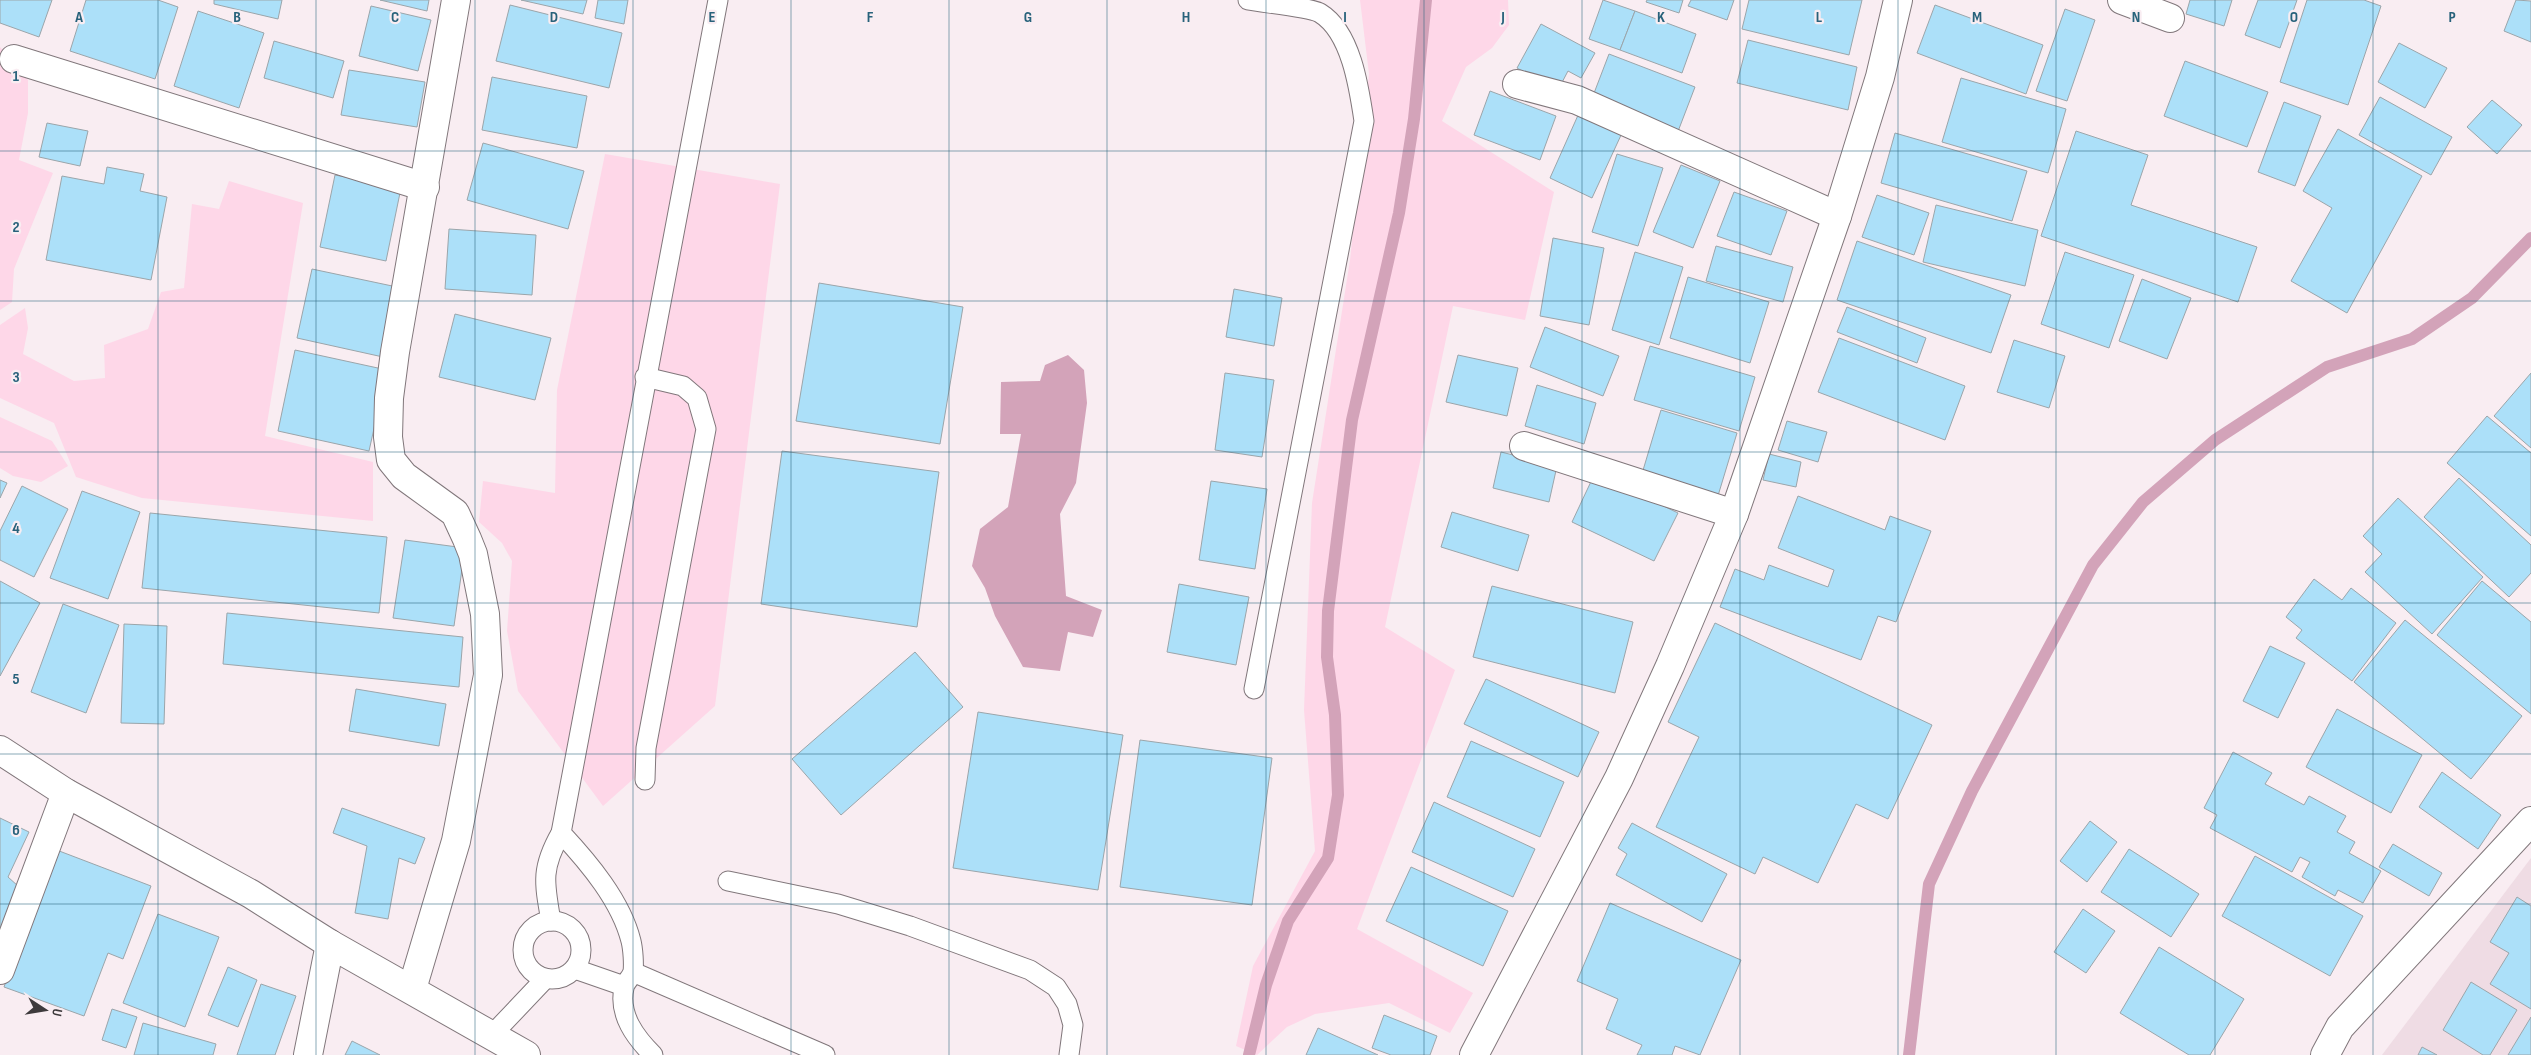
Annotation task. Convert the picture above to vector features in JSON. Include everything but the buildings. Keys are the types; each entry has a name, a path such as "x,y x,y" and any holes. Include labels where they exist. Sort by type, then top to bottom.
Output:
{"street":[{"path":"412,989 456,841 488,675 485,614 473,554 467,539 455,513 404,476 391,460 388,437 389,398 395,352 456,0"},
{"path":"1474,1055 1618,778 1670,666 1734,514 1837,216 1880,77 1898,0"},
{"path":"2122,0 2170,18"},
{"path":"14,59 425,187"},
{"path":"1517,84 1577,100 1837,216"},
{"path":"1524,446 1734,514"},
{"path":"0,750 66,793 251,894 330,944 526,1055"},
{"path":"0,970 66,793"},
{"path":"2326,1055 2340,1027 2531,820"},
{"path":"308,1055 330,944"}],"lane":[{"path":"551,921 544,886 548,859 561,833 645,377 718,0"},
{"path":"1248,0 1318,12 1336,27 1354,70 1364,121 1254,689"},
{"path":"645,377 683,386 697,398 706,430 646,748 646,780"},
{"path":"561,833 587,861 625,924 631,943 624,1014 644,1046 653,1055"},
{"path":"728,881 838,904 910,926 1030,970 1056,987 1067,1004 1073,1025 1069,1055"},
{"path":"551,921 567,925 578,937 581,953 575,969 566,976 556,979 545,979 533,973 524,962 523,948 527,934 537,925 551,921"},
{"path":"575,969 628,979 825,1055"},
{"path":"491,1036 545,979"}],"shaded area":[{"path":"1360,0 1508,0 1509,25 1492,48 1466,67 1442,121 1554,192 1525,320 1453,306 1385,627 1455,670 1357,929 1473,993 1450,1033 1389,1003 1315,1014 1287,1027 1257,1055 1236,1046 1253,966 1315,851 1304,710 1312,503 1350,260 1369,74"},
{"path":"0,47 28,80 28,113 19,160 53,173 14,269 12,302 0,310"},
{"path":"605,154 780,184 715,706 603,806 518,691 507,631 512,561 502,543 479,522 483,481 555,493 557,390"},
{"path":"229,181 303,203 265,436 373,462 373,521 142,498 76,477 54,423 0,398 0,325 25,308 28,328 23,354 74,381 105,378 104,345 148,329 161,292 184,288 192,204 219,209"},
{"path":"1068,355 1084,370 1087,403 1076,483 1060,514 1066,596 1102,610 1093,637 1068,632 1060,671 1023,667 995,616 985,588 972,566 980,529 1008,507 1021,434 1000,434 1001,382 1040,381 1045,365"},
{"path":"0,417 52,441 68,466 41,482 13,476 0,468"},
{"path":"2531,858 2531,1055 2382,1055"}],"waterway":[{"path":"1249,1055 1266,985 1288,921 1328,858 1338,795 1335,715 1327,657 1328,611 1352,420 1399,213 1414,119 1426,0"},
{"path":"1909,1055 1929,884 1972,791 2093,565 2143,502 2215,440 2327,367 2412,339 2472,298 2531,238"}]}
